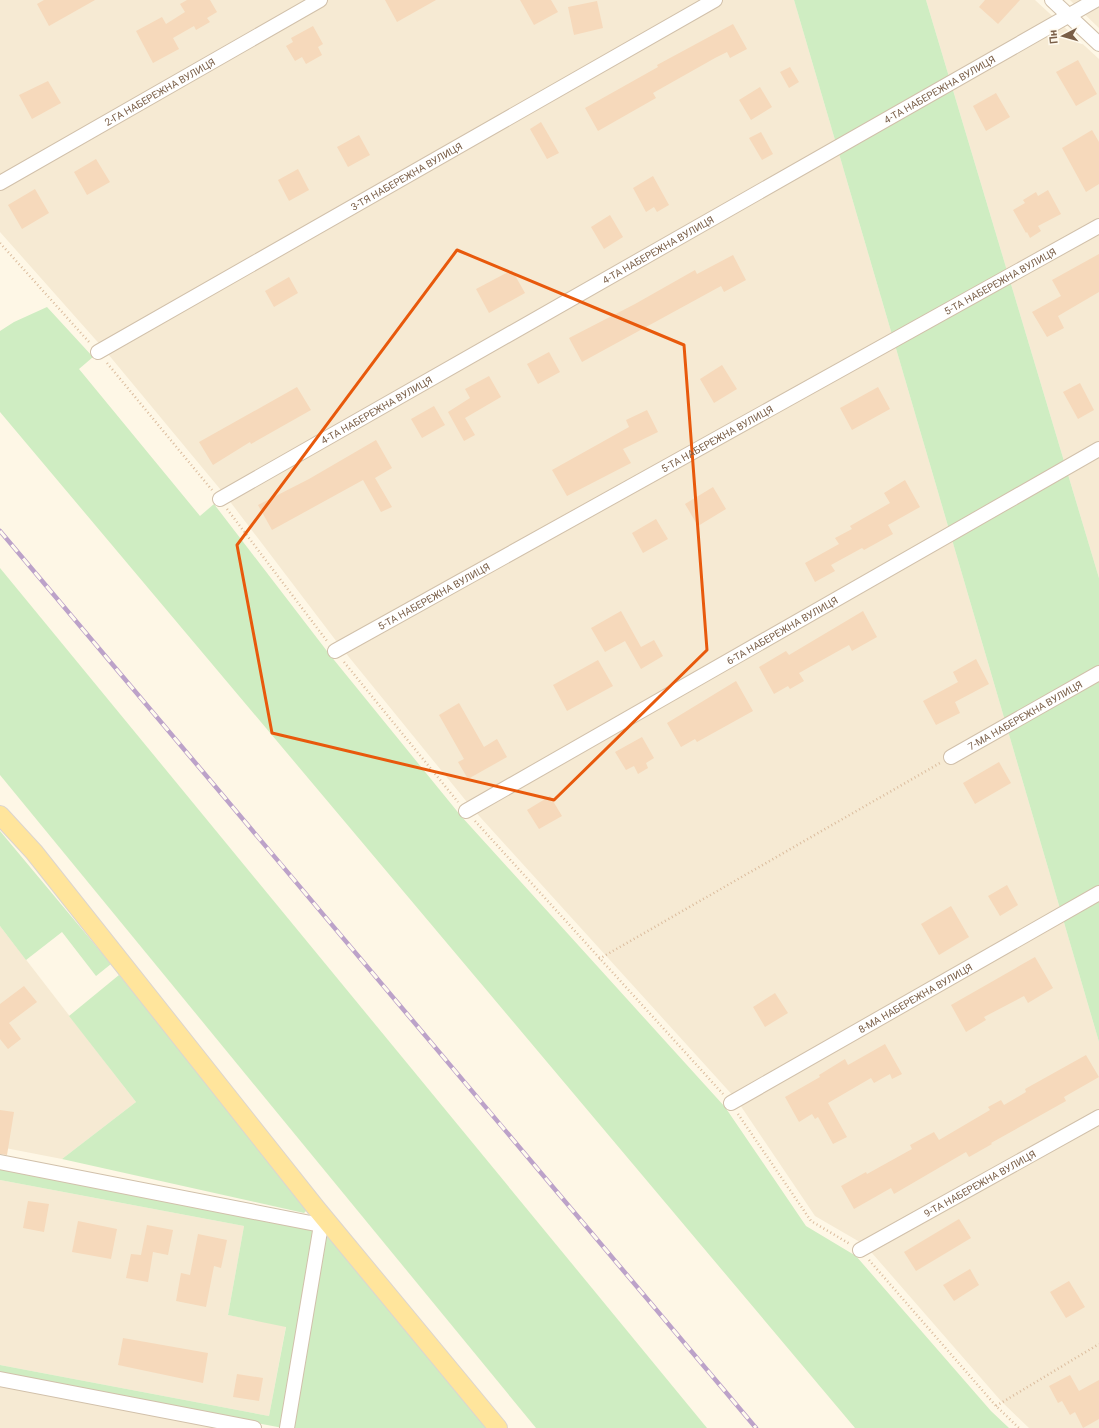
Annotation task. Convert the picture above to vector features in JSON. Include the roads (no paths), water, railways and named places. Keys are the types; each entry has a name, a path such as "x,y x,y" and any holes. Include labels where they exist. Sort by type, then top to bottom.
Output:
{"main road":[{"path":"0,815 34,852 316,1208 498,1428"}],"street":[{"name":"2-ГА НАБЕРЕЖНА ВУЛИЦЯ","path":"0,182 320,0"},
{"name":"3-ТЯ НАБЕРЕЖНА ВУЛИЦЯ","path":"98,352 715,0"},
{"path":"1052,0 1099,44"},
{"name":"4-ТА НАБЕРЕЖНА ВУЛИЦЯ","path":"220,499 1096,0"},
{"name":"5-ТА НАБЕРЕЖНА ВУЛИЦЯ","path":"335,651 1099,226"},
{"name":"6-ТА НАБЕРЕЖНА ВУЛИЦЯ","path":"466,811 1099,449"},
{"name":"7-МА НАБЕРЕЖНА ВУЛИЦЯ","path":"951,757 1099,673"},
{"name":"8-МА НАБЕРЕЖНА ВУЛИЦЯ","path":"731,1103 1099,893"},
{"name":"9-ТА НАБЕРЕЖНА ВУЛИЦЯ","path":"860,1250 1099,1117"},
{"path":"0,1162 321,1225"},
{"path":"287,1428 321,1225 316,1208"},
{"path":"0,1379 254,1428"}],"railway":[{"path":"0,531 756,1428"}]}
